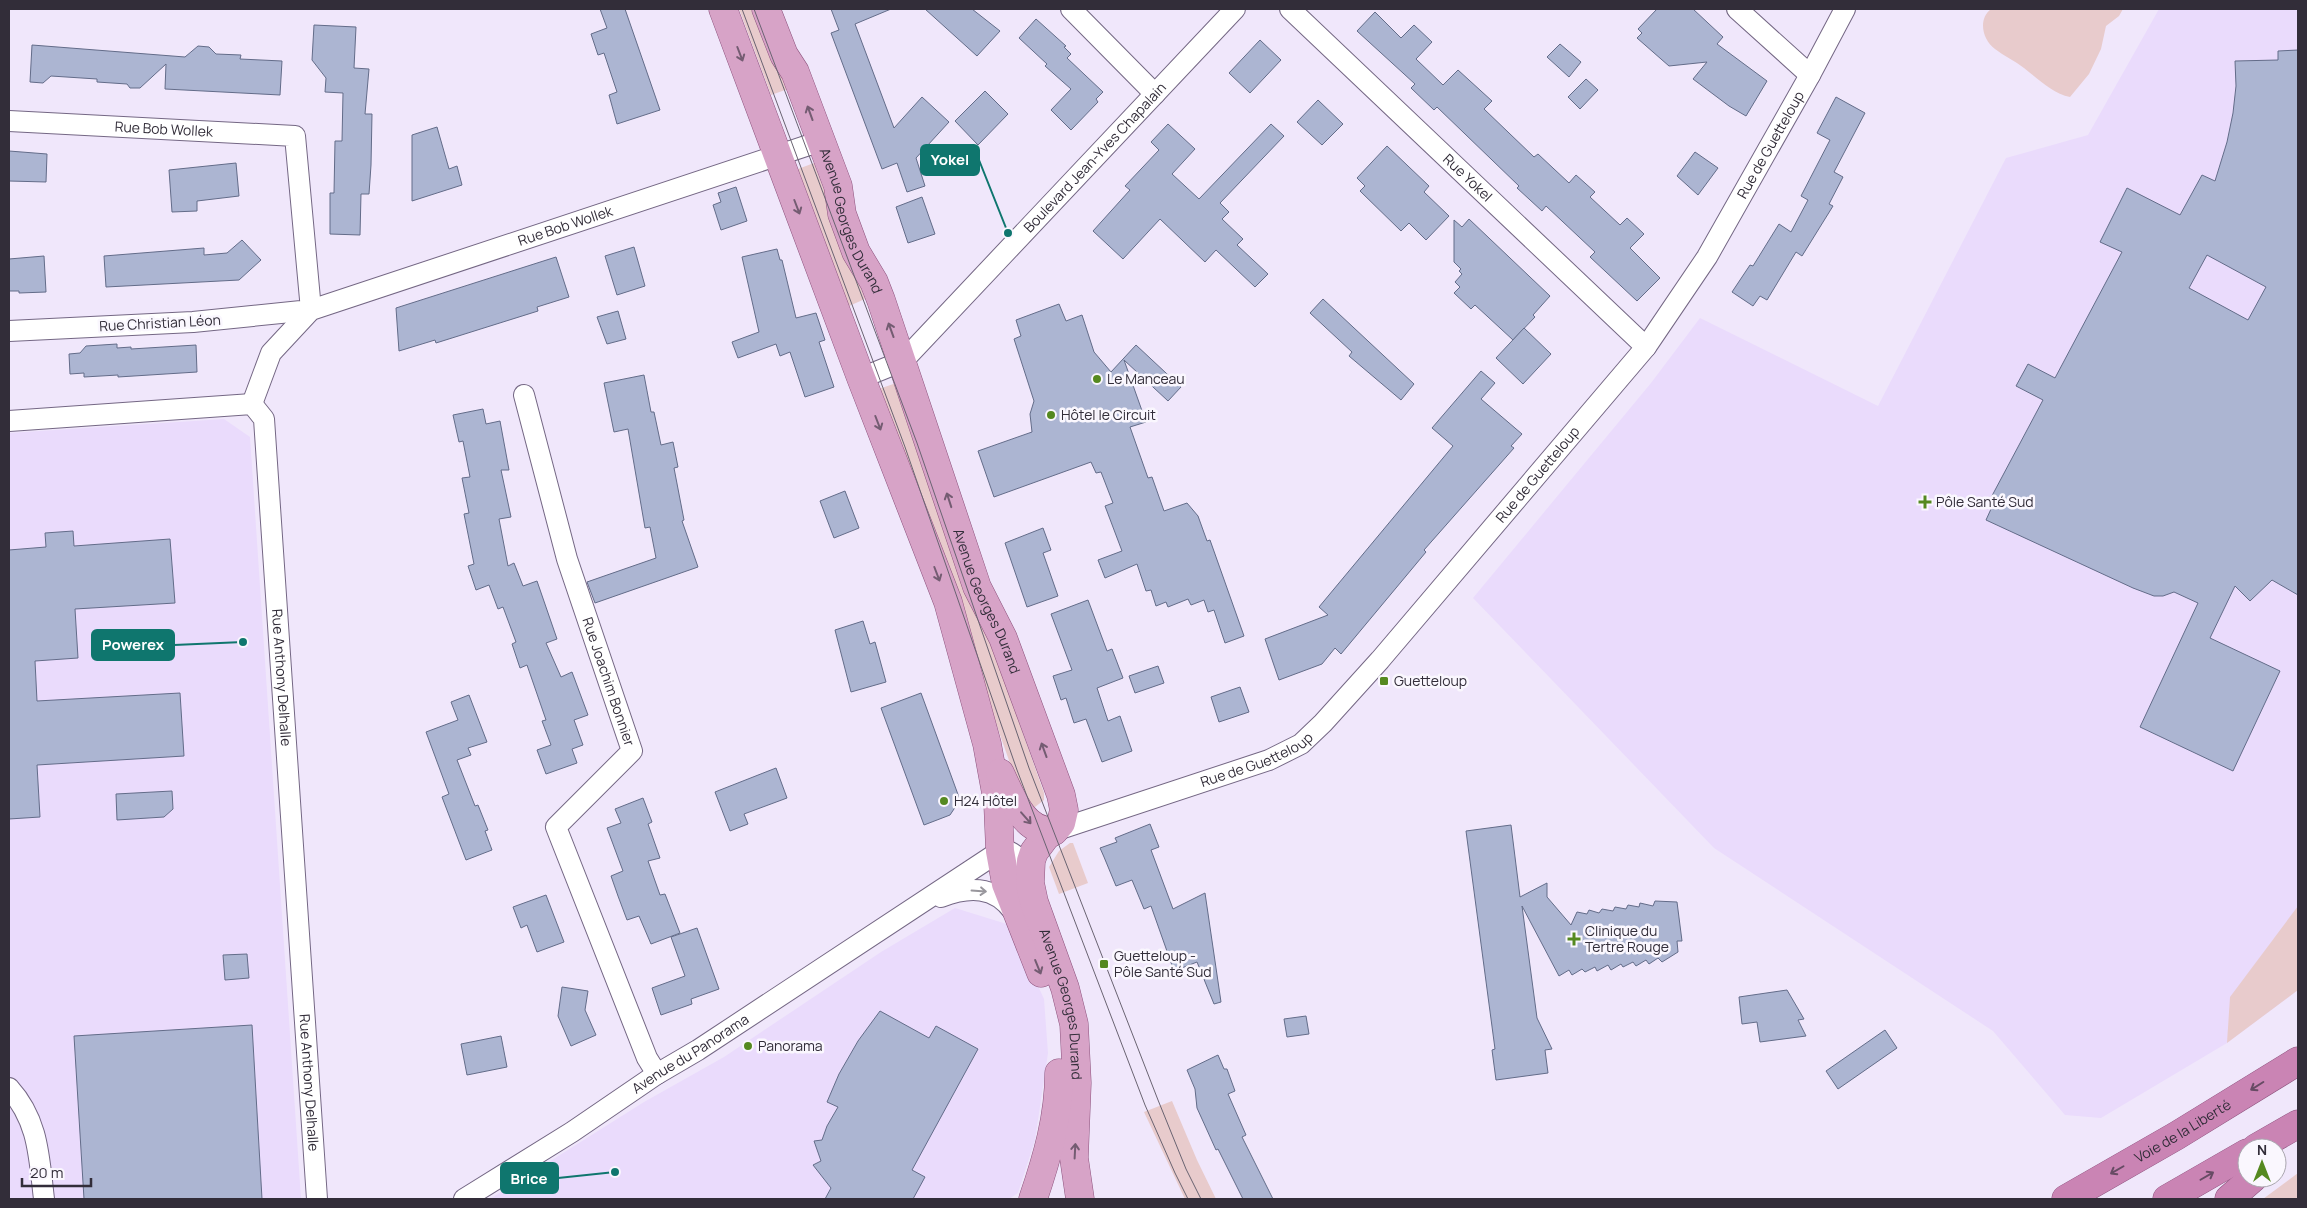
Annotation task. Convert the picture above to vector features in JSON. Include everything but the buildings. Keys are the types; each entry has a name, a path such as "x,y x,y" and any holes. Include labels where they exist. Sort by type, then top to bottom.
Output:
{"highway":[{"name":"Voie de la Liberté","path":"2066,1199 2176,1136 2298,1061"},
{"path":"2274,1138 2298,1124"},
{"path":"2287,1151 2298,1142"},
{"path":"2167,1199 2237,1159"},
{"path":"2229,1199 2242,1188"}],"main road":[{"name":"Avenue Georges Durand","path":"723,9 861,378 948,602 987,744 998,804 1000,851 1006,884 1050,996 1059,1040 1059,1102 1043,1171 1033,1199"},
{"name":"Avenue Georges Durand","path":"766,9 784,55 795,72 838,186 845,222 856,252 874,282 903,360 977,587 1003,638 1061,795 1064,816 1062,823 1046,836 1034,852 1031,860 1030,883 1034,902 1065,988 1074,1024 1078,1083 1074,1158 1080,1199"},
{"path":"987,744 1013,801 1022,814 1029,823 1040,830 1054,831"}],"street":[{"path":"1071,9 1155,94"},
{"name":"Boulevard Jean-Yves Chapalain","path":"861,378 903,360 1235,9"},
{"name":"Rue Yokel","path":"1290,9 1646,347"},
{"path":"1737,9 1810,75"},
{"name":"Rue de Guetteloup","path":"1054,831 1269,760 1301,744 1323,722 1380,660 1646,347 1707,257 1810,75 1845,9"},
{"name":"Rue Bob Wollek","path":"9,120 295,136 311,310"},
{"name":"Rue Bob Wollek","path":"252,404 271,353 311,310 821,141"},
{"name":"Rue Christian Léon","path":"9,331 193,322 311,310"},
{"name":"Rue Joachim Bonnier","path":"524,395 567,559 632,751 556,827 648,1058 657,1074"},
{"path":"9,421 252,404"},
{"name":"Rue Anthony Delhalle","path":"252,404 264,419 317,1199"},
{"name":"Rue de Guetteloup","path":"1061,795 1069,804 1082,811 1095,814 1111,812"},
{"path":"1000,851 1016,855 1030,883"},
{"name":"Avenue du Panorama","path":"464,1199 572,1132 657,1074 698,1050 1000,851"},
{"name":"Avenue du Panorama","path":"916,907 948,894 967,890 982,891 999,895 1020,922"},
{"path":"9,1088 25,1109 35,1134 44,1199"}],"shaded area":[{"path":"739,9 758,9 788,89 771,95"},
{"path":"1991,9 2123,9 2119,16 2106,26 2101,49 2089,74 2070,97 2057,93 2021,65 1998,52 1991,45 1985,35 1983,23 1984,18"},
{"name":"Pôle Santé Sud","path":"2159,9 2298,9 2298,990 2227,1043 2101,1118 2065,1115 1993,1031 1714,848 1473,598 1651,383 1700,318 1878,406 2006,158 2088,135"},
{"path":"814,163 865,299 849,306 798,169"},
{"path":"899,382 1044,793 1044,800 1035,807 1028,807 1019,789 879,389"},
{"path":"224,419 250,437 301,1199 9,1199 9,433"},
{"path":"1073,843 1088,883 1059,894 1049,867 1059,851"},
{"path":"2298,906 2298,990 2227,1043 2230,997"},
{"path":"955,908 1010,925 1044,999 1048,1053 1035,1140 1018,1193 1009,1199 490,1199 644,1102 724,1057 881,952"},
{"path":"1172,1101 1216,1199 1185,1199 1144,1112"},
{"path":"2298,1173 2298,1199 2263,1199 2278,1188 2287,1188 2287,1181"}],"tram line":[{"path":"742,9 905,447 1017,770 1145,1105 1188,1199"},
{"path":"754,9 917,443 1029,768 1158,1100 1186,1169 1201,1199"}],"place":[{"name":"Yokel","path":"1008,233"},
{"name":"Le Manceau","path":"1097,379"},
{"name":"Hôtel le Circuit","path":"1051,415"},
{"name":"Pôle Santé Sud","path":"1925,502"},
{"name":"Powerex","path":"243,642"},
{"name":"Guetteloup","path":"1384,681"},
{"name":"H24 Hôtel","path":"944,801"},
{"name":"Clinique du Tertre Rouge","path":"1574,939"},
{"name":"Guetteloup - Pôle Santé Sud","path":"1104,964"},
{"name":"Panorama","path":"748,1046"},
{"name":"Brice","path":"615,1172"}]}
